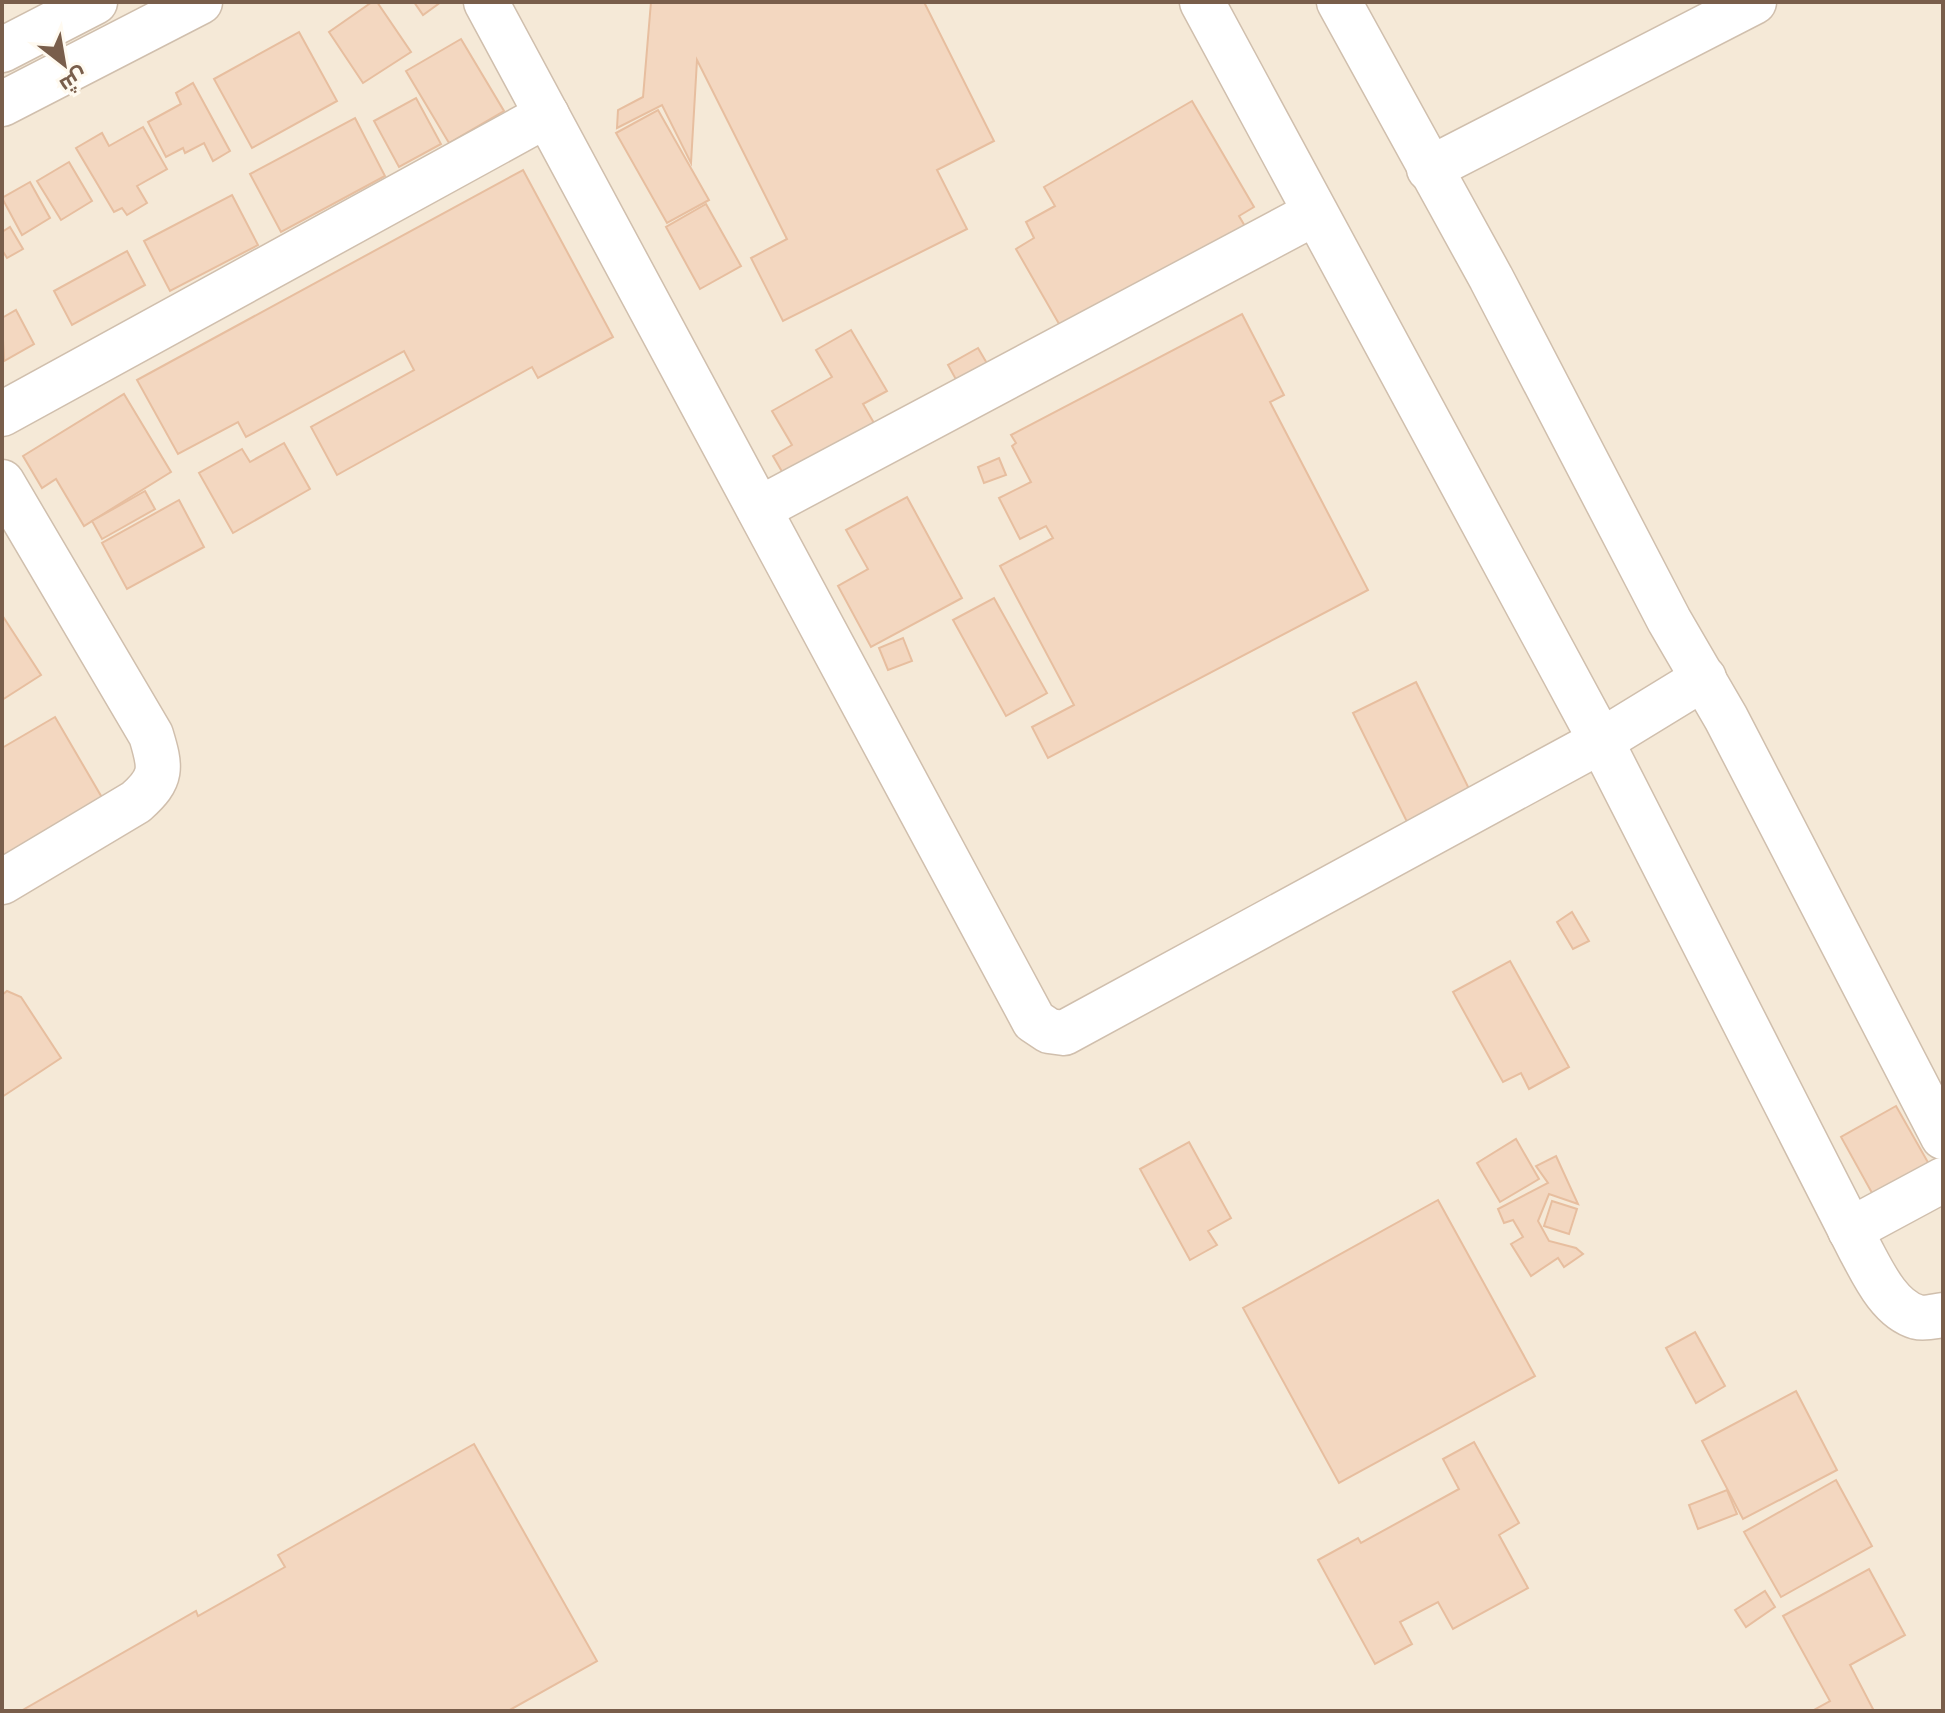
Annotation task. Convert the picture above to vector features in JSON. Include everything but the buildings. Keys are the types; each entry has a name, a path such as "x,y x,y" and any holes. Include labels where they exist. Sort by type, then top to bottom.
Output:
{"street":[{"path":"2,50 95,2"},
{"path":"2,104 200,2"},
{"path":"486,2 1034,1021 1049,1031 1064,1033 1601,741 1704,678"},
{"path":"1202,2 1601,741 1879,1282 1901,1309 1920,1318 1943,1315"},
{"path":"1339,2 1491,278 1669,620 1704,678 1943,1137"},
{"path":"1429,169 1754,2"},
{"path":"2,414 547,115"},
{"path":"759,509 1315,213"},
{"path":"2,482 151,735 160,765 153,786 136,802 2,882"},
{"path":"1850,1230 1943,1180"}],"shaded area":[{"path":"2,2 1943,2 1943,1711 2,1711"}]}
